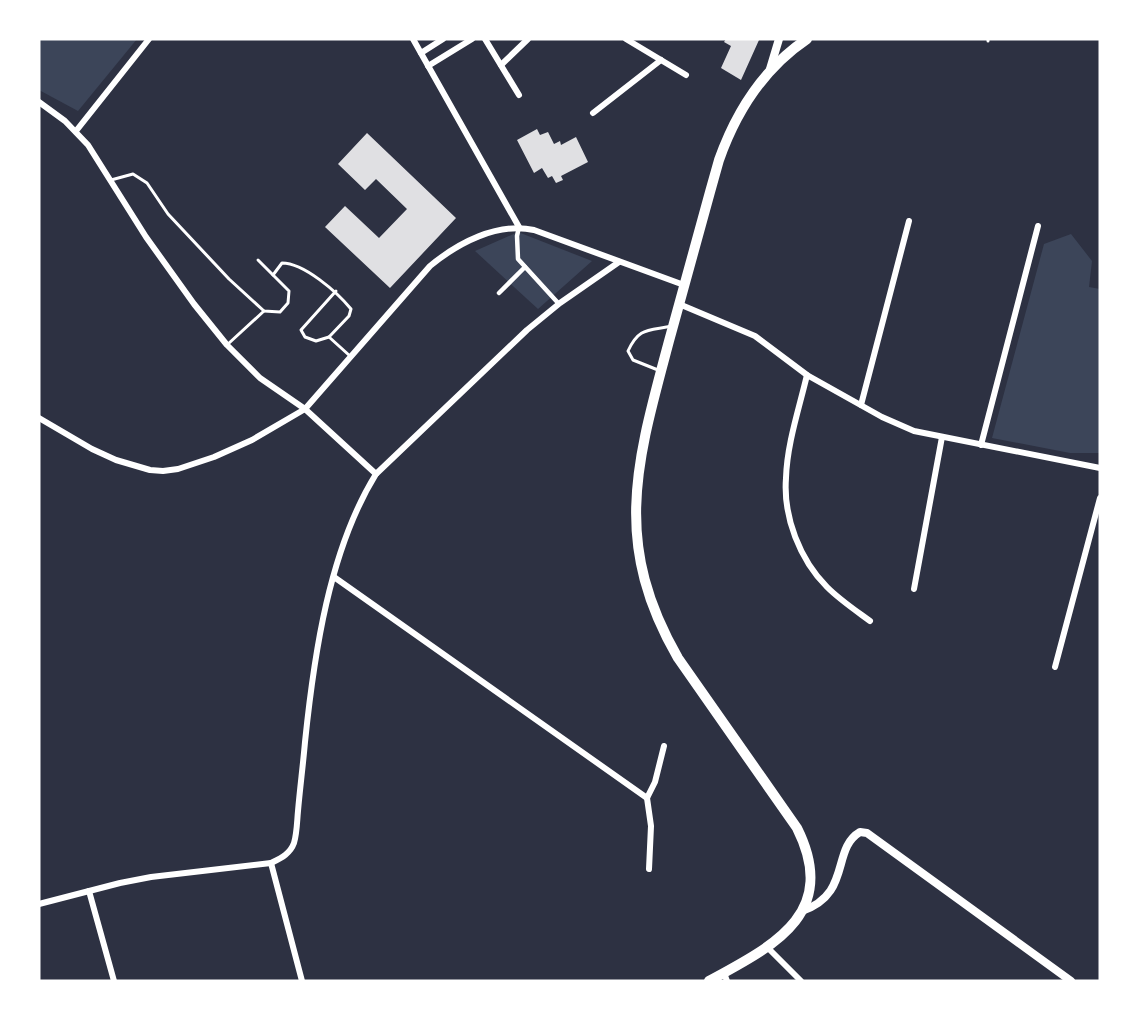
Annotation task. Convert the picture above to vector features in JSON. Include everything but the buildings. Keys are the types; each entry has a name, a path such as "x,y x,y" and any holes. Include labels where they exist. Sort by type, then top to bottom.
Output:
{"main road":[{"path":"708,981 726,977 768,948 787,930 802,911 809,894 807,853 788,814 678,658 664,634 652,607 644,579 636,528 637,473 673,325 728,134 739,112 769,73 807,39"}],"street":[{"path":"76,131 149,39"},
{"path":"413,39 519,226 518,259 559,304"},
{"path":"421,53 443,39"},
{"path":"428,66 472,39"},
{"path":"485,39 519,95"},
{"path":"501,65 528,39"},
{"path":"626,39 686,75"},
{"path":"769,73 779,39"},
{"path":"592,113 661,60"},
{"path":"39,102 76,131 170,271 227,345 260,378 305,409 376,474"},
{"path":"861,405 909,221"},
{"path":"39,418 74,439 133,466 164,471 196,464 214,457 252,440 305,409 430,266 446,253 463,243 519,226 554,236 684,285"},
{"path":"981,444 1038,226"},
{"path":"39,904 151,877 271,863 289,852 294,843 314,675 333,577 344,539 362,499 376,474 527,330 559,304 619,262"},
{"path":"499,293 525,267"},
{"path":"679,304 755,336 807,375 906,427 942,437 1100,468"},
{"path":"807,375 787,461 785,480 790,519 796,538 814,571 840,599 870,621"},
{"path":"914,589 942,437"},
{"path":"1055,667 1100,498"},
{"path":"333,577 646,798"},
{"path":"649,869 651,826 646,798 655,782 663,746"},
{"path":"802,911 817,906 826,898 832,889 850,840 860,832 873,836 1071,981"},
{"path":"271,863 302,981"},
{"path":"89,891 114,981"},
{"path":"768,948 801,981"}],"lane":[{"path":"109,180 133,174 147,183 168,214 229,279 264,311 280,312 288,303 289,291 258,260"},
{"path":"273,275 282,263 291,263 336,291 351,309 349,316 329,337 316,341 305,337 301,330 336,291"},
{"path":"227,345 264,311"},
{"path":"661,371 633,360 628,351 635,337 641,332 673,325"},
{"path":"329,337 351,357"}],"shaded area":[{"path":"39,39 137,39 78,111 39,90"},
{"path":"518,232 592,261 538,309 475,251"},
{"path":"1071,234 1092,261 1089,287 1100,289 1100,453 1070,453 992,438 1044,244"}]}
